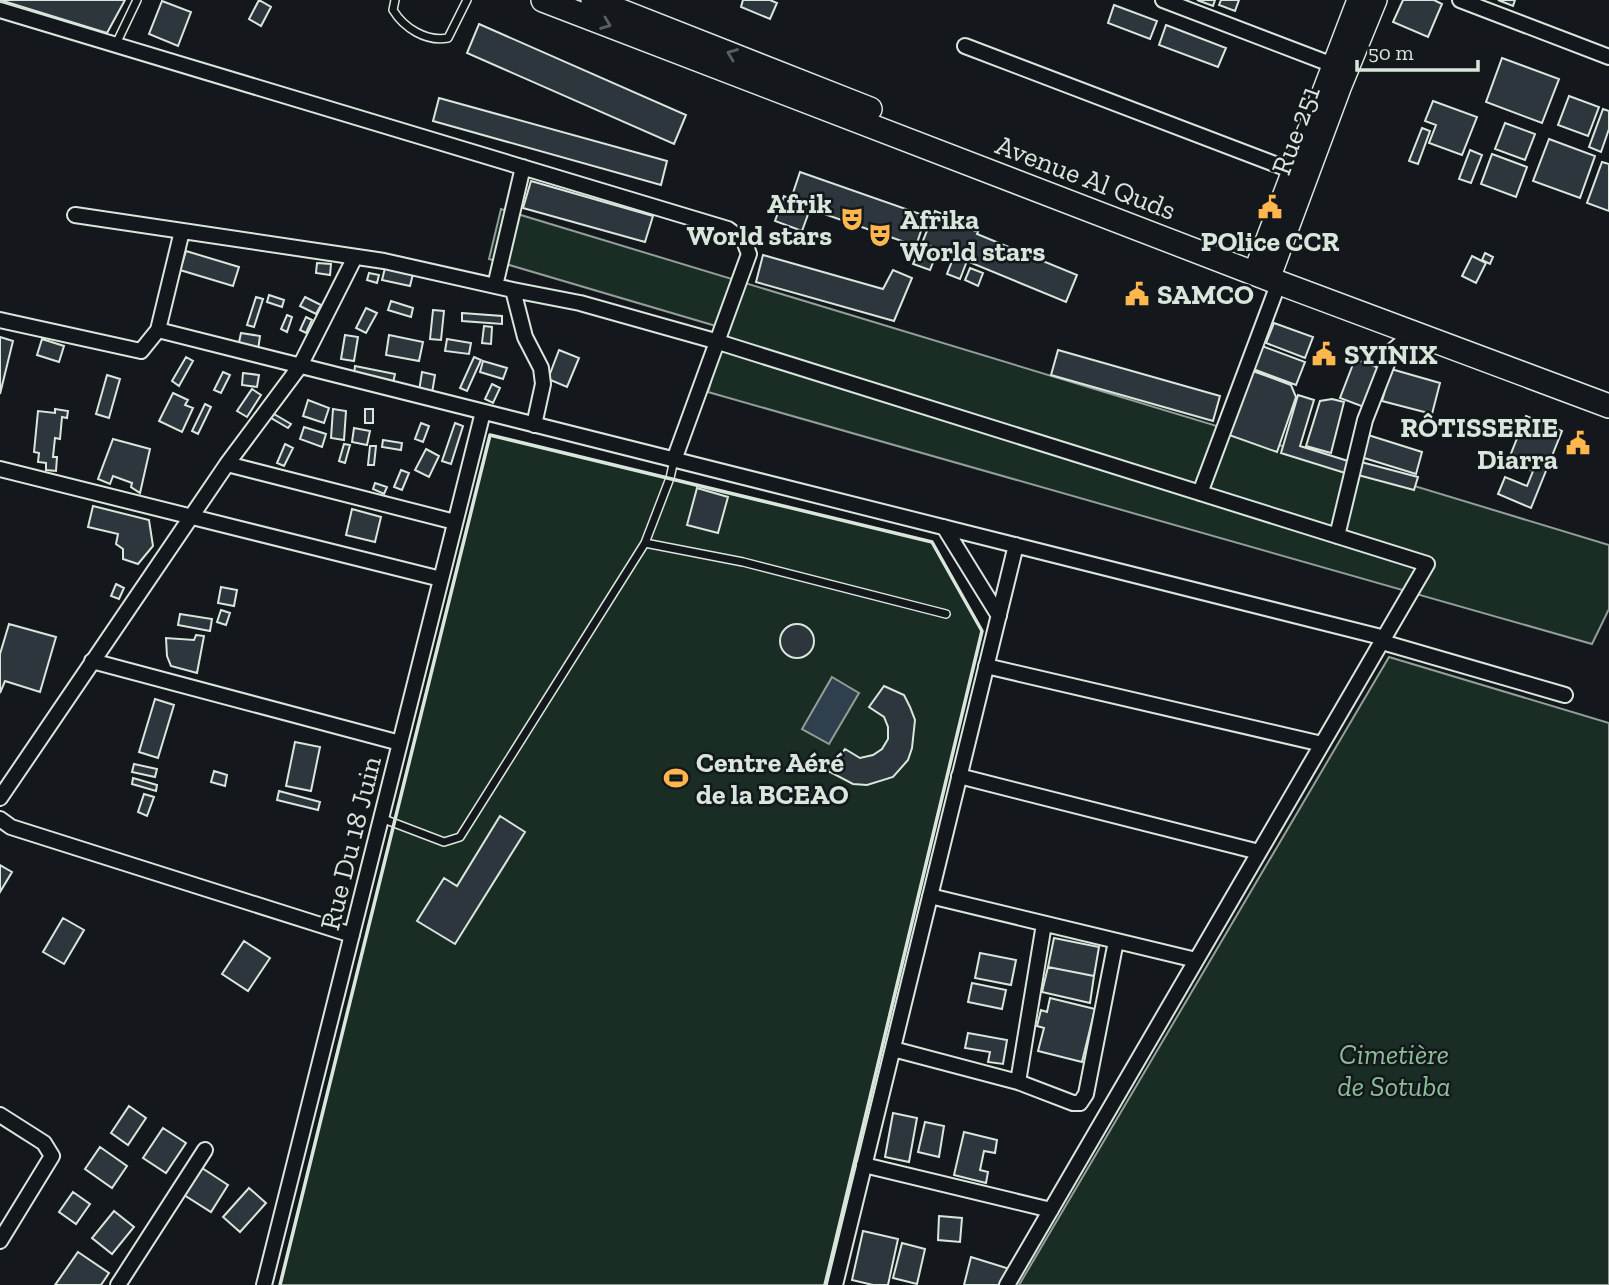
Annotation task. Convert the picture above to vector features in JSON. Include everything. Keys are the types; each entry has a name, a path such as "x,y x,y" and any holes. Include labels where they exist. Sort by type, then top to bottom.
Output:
{"main road":[{"name":"Avenue Al Quds","path":"543,0 1267,272 1609,390"},
{"name":"Avenue Al Quds","path":"593,0 1414,333 1609,406"},
{"name":"Rue 251","path":"1267,272 1293,171 1358,0"},
{"name":"Rue 251","path":"1267,272 1376,0"}],"street":[{"path":"1163,0 1333,65"},
{"path":"1460,0 1609,57"},
{"path":"0,10 728,229 744,241 749,254 674,460"},
{"path":"965,46 1293,171"},
{"path":"495,286 523,167"},
{"path":"75,215 355,257 580,303 716,341 1427,564 1007,1285"},
{"path":"0,320 136,351 145,349 158,330 182,231"},
{"path":"0,798 227,464 300,366 355,257"},
{"path":"1200,493 1267,272"},
{"path":"513,290 525,337 541,368 543,384 534,425"},
{"path":"158,330 1383,640 1565,695"},
{"path":"1337,536 1365,420 1392,351 1414,333"},
{"name":"Rue Du 18 Juin","path":"264,1285 483,412"},
{"path":"227,464 455,522"},
{"path":"0,469 441,579"},
{"path":"944,527 999,616"},
{"path":"835,1285 1016,545"},
{"path":"92,661 400,743"},
{"path":"986,666 1322,744"},
{"path":"959,776 1259,852"},
{"path":"0,820 11,827 352,935"},
{"path":"930,896 1196,960"},
{"path":"1018,1082 1044,923"},
{"path":"893,1049 1018,1082 1073,1103 1080,1103 1086,1094 1116,941"},
{"path":"0,1115 44,1143 52,1156 0,1241"},
{"path":"118,1285 205,1150"},
{"path":"864,1165 1051,1210"}],"lane":[{"path":"116,45 137,0"},
{"path":"395,0 393,9 401,23 435,40 448,38 467,0"},
{"path":"381,818 444,842 460,837 645,543 670,478 674,460"},
{"path":"645,543 743,562 946,614"}],"green space":[{"path":"501,209 1609,545 1609,609 1592,644 708,392 726,329 489,259"},
{"name":"Centre Aéré de la BCEAO","path":"490,435 932,542 982,631 825,1285 280,1285"},
{"name":"Cimetière de Sotuba","path":"1389,657 1609,723 1609,1285 1019,1285"}],"water":[{"path":"832,677 859,693 829,744 802,729"}],"building":[{"path":"0,0 125,0 107,33"},
{"path":"259,0 271,7 261,26 249,19"},
{"path":"743,0 770,0 777,3 770,19 741,7"},
{"path":"1197,0 1215,0 1213,6"},
{"path":"1221,0 1239,0 1235,11 1219,5"},
{"path":"1403,0 1434,0 1442,4 1428,37 1393,22"},
{"path":"1498,0 1515,0 1513,6"},
{"path":"162,1 191,12 178,46 149,34"},
{"path":"1114,5 1157,21 1150,39 1108,23"},
{"path":"479,24 686,115 674,144 467,53"},
{"path":"1166,25 1226,48 1218,67 1159,45"},
{"path":"1502,58 1559,79 1542,123 1486,102"},
{"path":"1569,96 1599,107 1588,136 1558,125"},
{"path":"439,98 667,161 661,185 433,121"},
{"path":"1433,101 1477,117 1462,155 1429,143 1436,125 1425,121"},
{"path":"1603,109 1609,111 1609,129 1601,152 1589,147"},
{"path":"1505,123 1535,134 1525,160 1495,149"},
{"path":"1422,128 1430,131 1418,164 1409,161"},
{"path":"1549,139 1595,156 1580,198 1533,181"},
{"path":"1470,150 1482,155 1471,183 1459,179"},
{"path":"1492,154 1527,167 1516,197 1481,184"},
{"path":"1602,162 1609,164 1609,211 1587,203"},
{"path":"800,172 926,216 916,246 810,209 802,231 775,221 784,196 791,199"},
{"path":"531,181 653,216 645,242 523,208"},
{"path":"935,211 967,224 966,227 978,232 977,234 1077,275 1066,302 967,261 960,279 947,274 954,256 922,243"},
{"path":"920,249 936,255 930,270 913,264"},
{"path":"186,251 239,267 233,286 180,270"},
{"path":"1485,253 1493,257 1490,264 1482,260"},
{"path":"763,255 883,289 893,270 912,278 894,321 756,282"},
{"path":"1472,256 1486,263 1476,283 1462,276"},
{"path":"317,263 331,264 330,275 316,273"},
{"path":"385,268 413,274 410,286 382,280"},
{"path":"970,268 983,273 978,286 965,280"},
{"path":"369,273 379,275 377,283 367,280"},
{"path":"269,295 284,300 282,307 267,302"},
{"path":"256,297 263,299 254,327 247,325"},
{"path":"305,297 321,305 316,314 300,306"},
{"path":"391,301 413,308 411,317 388,310"},
{"path":"366,308 377,313 366,333 356,328"},
{"path":"433,310 444,311 441,340 430,339"},
{"path":"462,313 502,316 502,324 462,321"},
{"path":"287,315 292,317 287,332 281,329"},
{"path":"306,317 312,320 306,333 300,330"},
{"path":"1274,323 1313,337 1305,358 1266,343"},
{"path":"484,326 492,327 491,344 482,343"},
{"path":"241,333 260,336 258,350 238,347"},
{"path":"345,335 358,337 354,361 341,359"},
{"path":"389,335 423,342 419,361 386,355"},
{"path":"0,337 13,341 0,394"},
{"path":"42,339 64,346 59,362 37,355"},
{"path":"447,339 471,343 469,354 445,351"},
{"path":"1262,346 1305,362 1296,385 1253,369"},
{"path":"559,350 579,358 567,387 548,379"},
{"path":"1058,350 1220,396 1213,421 1051,375"},
{"path":"186,357 193,361 179,386 172,381"},
{"path":"474,357 481,360 467,391 460,388"},
{"path":"1355,359 1379,368 1364,407 1340,398"},
{"path":"483,361 507,368 503,379 480,372"},
{"path":"355,366 395,374 393,383 354,375"},
{"path":"1391,369 1440,383 1432,414 1382,401"},
{"path":"1253,371 1291,385 1296,397 1277,452 1229,435"},
{"path":"223,372 230,375 221,393 214,390"},
{"path":"422,372 435,375 432,393 419,391"},
{"path":"243,373 259,375 257,387 242,385"},
{"path":"107,375 120,379 109,418 96,414"},
{"path":"492,384 500,388 493,403 485,399"},
{"path":"252,389 261,395 247,417 237,411"},
{"path":"173,393 188,400 185,405 193,408 182,432 159,421"},
{"path":"1298,395 1314,400 1300,446 1348,461 1345,473 1281,453"},
{"path":"1332,399 1344,402 1331,453 1306,446 1320,401"},
{"path":"308,400 329,408 324,423 303,416"},
{"path":"205,404 211,407 198,434 192,431"},
{"path":"55,409 68,411 67,418 62,417 60,439 55,438 53,457 57,457 56,471 46,470 46,463 38,462 39,453 34,452 38,411 55,413"},
{"path":"333,409 346,411 344,440 331,438"},
{"path":"365,409 373,409 373,423 365,423"},
{"path":"274,414 291,424 288,428 271,418"},
{"path":"1526,416 1562,431 1531,508 1498,494 1505,477 1527,486 1533,471 1508,461"},
{"path":"421,423 429,426 423,442 415,439"},
{"path":"455,423 463,426 451,464 442,461"},
{"path":"304,427 326,434 322,447 300,439"},
{"path":"354,428 370,431 367,445 352,442"},
{"path":"1368,435 1422,452 1416,474 1361,457"},
{"path":"113,439 150,449 140,493 131,487 132,483 113,476 110,484 98,479"},
{"path":"383,440 402,443 401,450 382,447"},
{"path":"285,444 293,448 284,466 277,463"},
{"path":"344,444 350,445 345,463 339,461"},
{"path":"370,446 376,446 374,465 368,465"},
{"path":"426,449 439,456 429,477 415,470"},
{"path":"1361,462 1418,477 1414,490 1358,475"},
{"path":"401,470 409,473 402,490 394,487"},
{"path":"375,483 387,487 384,494 373,489"},
{"path":"697,488 728,497 718,533 687,525"},
{"path":"93,506 149,520 153,546 138,564 123,559 123,549 116,544 118,534 88,527"},
{"path":"352,509 381,517 375,542 346,535"},
{"path":"116,584 124,588 119,599 111,596"},
{"path":"221,587 237,590 234,606 218,603"},
{"path":"221,610 230,613 226,625 217,622"},
{"path":"180,614 212,619 210,631 178,625"},
{"path":"9,624 56,637 40,692 5,681 0,693 0,654"},
{"path":"797,624 809,629 814,641 809,653 797,658 785,653 780,641 785,629"},
{"path":"196,635 204,636 197,673 171,666 167,656 166,638 194,640"},
{"path":"884,686 904,695 910,707 915,720 912,748 908,760 893,777 867,785 853,784 828,771 845,749 860,758 873,755 882,749 888,739 888,727 884,717 869,707"},
{"path":"155,699 174,705 158,758 139,752"},
{"path":"295,742 320,747 311,791 286,786"},
{"path":"134,764 157,769 155,777 132,772"},
{"path":"214,771 227,775 225,786 211,782"},
{"path":"133,778 157,785 156,791 132,784"},
{"path":"279,791 320,802 318,810 277,800"},
{"path":"144,794 154,797 147,816 138,812"},
{"path":"500,816 525,832 455,944 417,921 444,878 457,886"},
{"path":"0,865 12,872 0,892"},
{"path":"63,918 84,930 64,964 43,952"},
{"path":"1054,938 1099,947 1094,976 1048,967"},
{"path":"244,941 270,958 248,991 222,974"},
{"path":"980,953 1016,960 1011,985 975,978"},
{"path":"1048,967 1094,976 1090,1003 1042,992"},
{"path":"972,983 1006,990 1002,1009 968,1002"},
{"path":"1050,998 1095,1009 1082,1062 1038,1051 1044,1028 1037,1026 1041,1010 1047,1012"},
{"path":"968,1033 1007,1040 1003,1064 988,1062 990,1052 965,1048"},
{"path":"129,1106 146,1118 128,1145 111,1133"},
{"path":"893,1113 917,1118 909,1162 885,1157"},
{"path":"925,1122 944,1126 939,1157 918,1152"},
{"path":"163,1128 186,1143 166,1173 143,1158"},
{"path":"964,1132 997,1140 995,1153 984,1151 980,1170 988,1172 986,1183 954,1175"},
{"path":"100,1147 127,1166 112,1188 85,1169"},
{"path":"202,1168 228,1185 211,1212 184,1195"},
{"path":"249,1188 266,1203 240,1232 223,1217"},
{"path":"73,1192 90,1204 76,1224 59,1212"},
{"path":"114,1211 134,1227 112,1254 92,1238"},
{"path":"939,1216 962,1218 960,1242 938,1240"},
{"path":"863,1231 898,1239 888,1285 852,1280"},
{"path":"902,1243 925,1249 917,1284 893,1278"},
{"path":"78,1252 109,1273 101,1285 55,1285"},
{"path":"971,1257 1013,1270 1004,1285 964,1285"}],"wall":[{"path":"280,1285 490,435 932,542 982,631 825,1285"}],"place":[{"name":"POlice CCR","path":"1270,207"},
{"name":"Afrik World stars","path":"852,219"},
{"name":"Afrika World stars","path":"880,235"},
{"name":"SAMCO","path":"1137,294"},
{"name":"SYINIX","path":"1324,354"},
{"name":"RÔTISSERIE Diarra","path":"1578,443"},
{"name":"Centre Aéré de la BCEAO","path":"676,778"}]}
